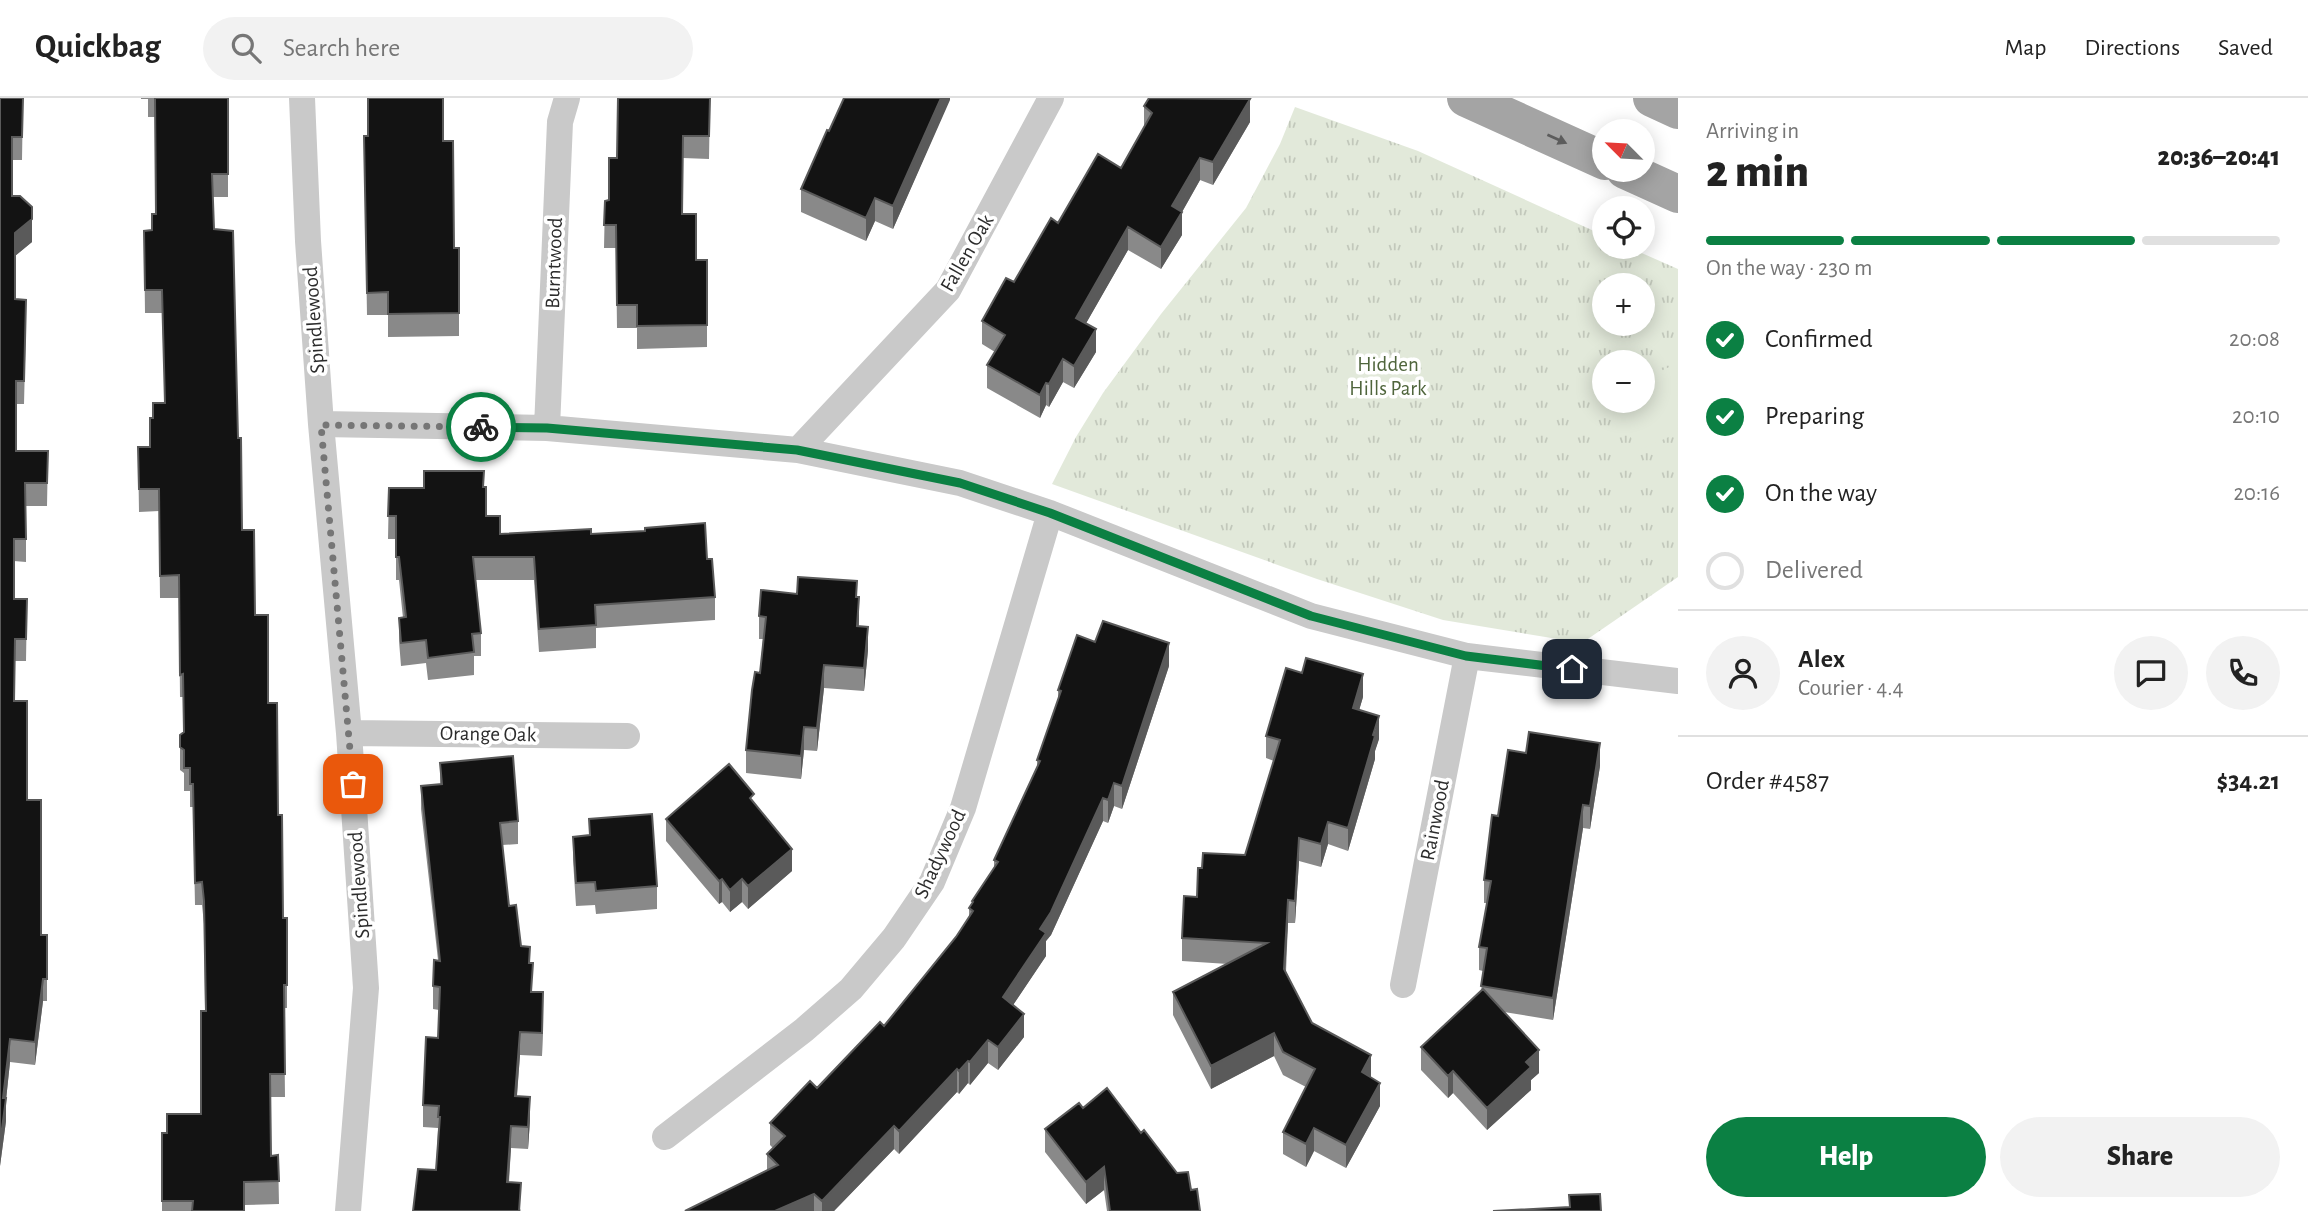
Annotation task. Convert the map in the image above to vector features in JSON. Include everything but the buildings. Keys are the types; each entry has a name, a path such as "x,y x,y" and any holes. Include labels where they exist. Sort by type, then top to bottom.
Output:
{"main road":[{"path":"1466,98 1592,155"},
{"path":"1652,98 1678,110"},
{"path":"1652,182 1678,194"}],"street":[{"name":"Spindlewood","path":"302,98 308,241 321,425 349,733 366,988 348,1211"},
{"name":"Burntwood","path":"547,428 560,122 567,98"},
{"name":"Fallen Oak","path":"797,450 948,290 1051,98"},
{"path":"321,425 547,428 797,450 960,483 1050,513 1311,616 1466,656 1678,681"},
{"name":"Shadywood","path":"665,1137 804,1030 851,989 894,938 932,882 963,808 1050,513"},
{"name":"Rainwood","path":"1403,985 1466,656"},
{"name":"Orange Oak","path":"349,733 627,736"}],"green space":[{"name":"Hidden Hills Park","path":"1295,107 1418,151 1592,230 1592,259 1655,259 1678,269 1678,577 1582,643 1443,620 1317,579 1052,484 1103,393 1161,314 1246,208 1280,144"},
{"path":"1676,364 1678,433 1637,451 1620,413 1655,413 1655,374"}],"way so far":[{"path":"353,784 321,425 481,427"}],"route":[{"path":"481,427 547,428 797,450 960,483 1050,513 1311,616 1466,656 1572,669"}]}
